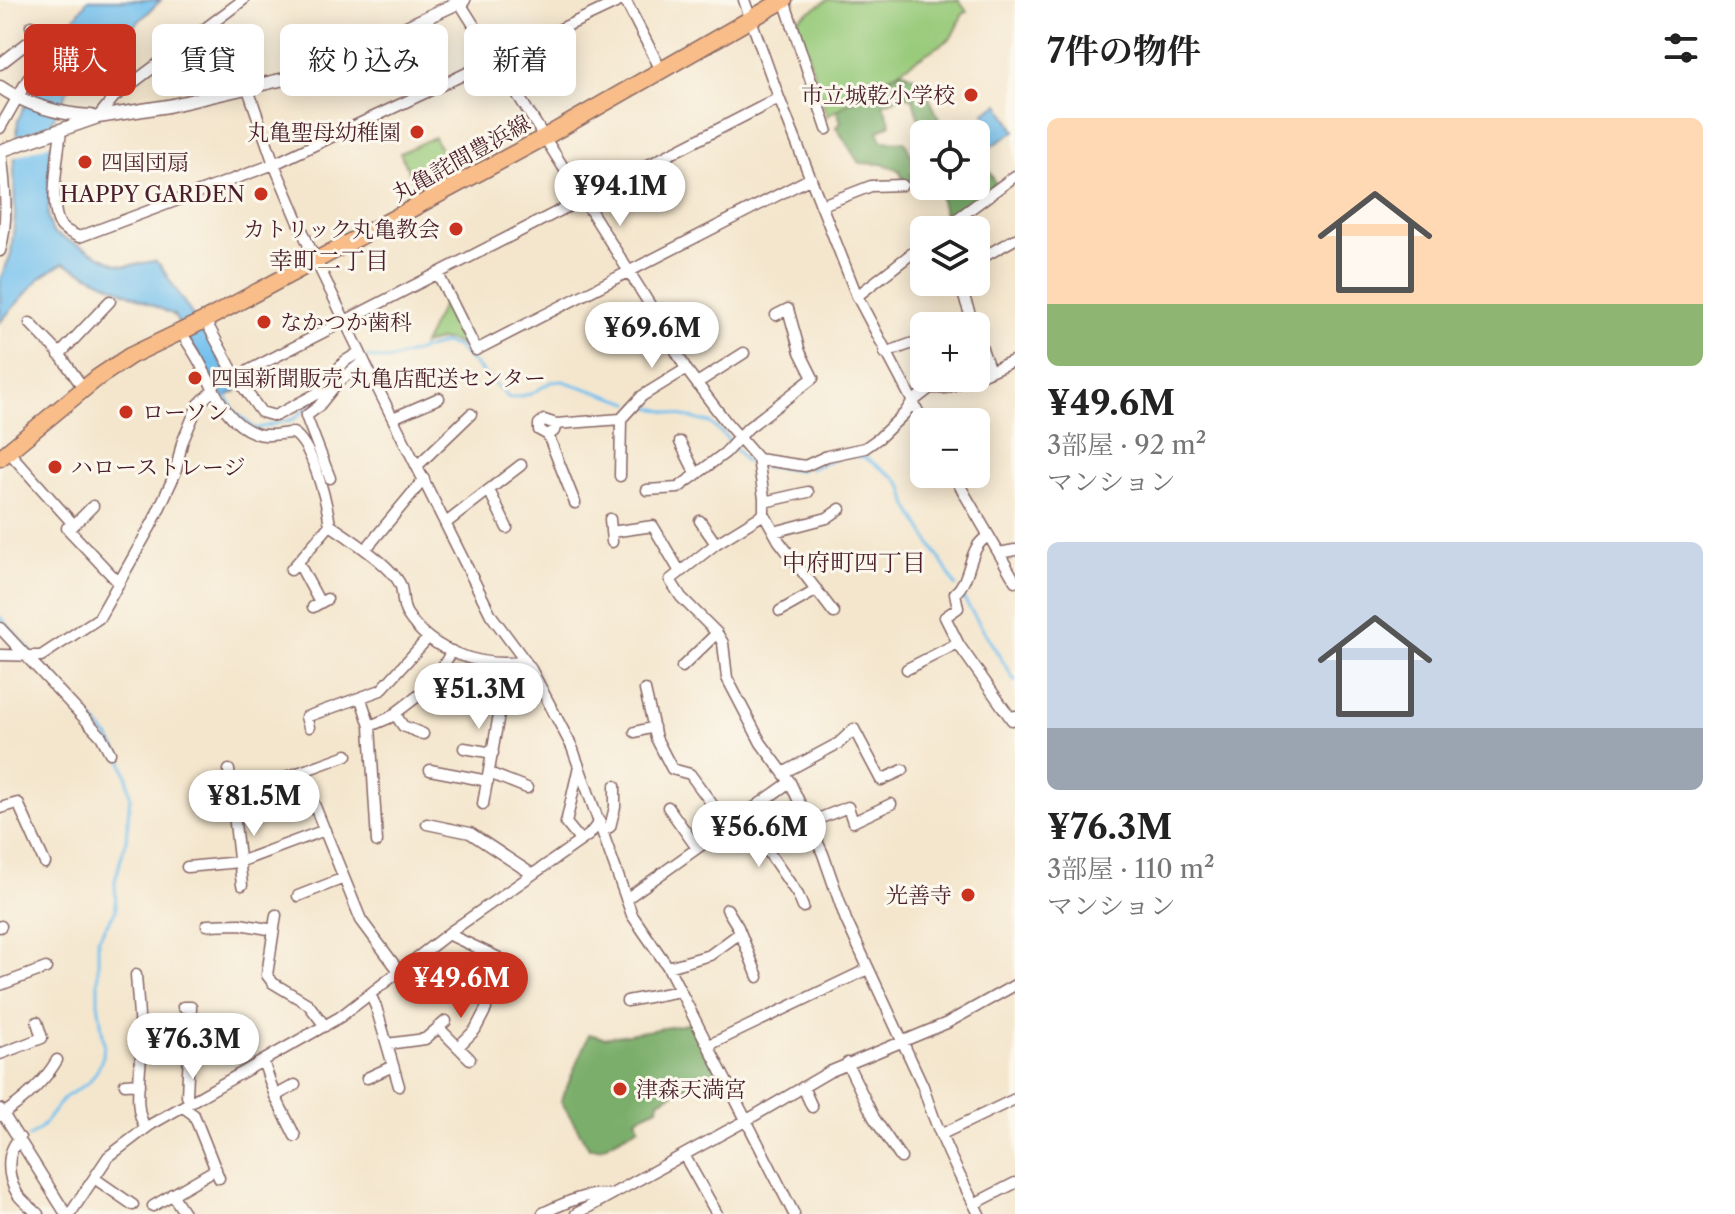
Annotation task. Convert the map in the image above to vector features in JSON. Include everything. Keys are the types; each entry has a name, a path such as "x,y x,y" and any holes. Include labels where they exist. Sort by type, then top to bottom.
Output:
{"main road":[{"name":"丸亀詫間豊浜線","path":"4,454 130,356 316,262 545,137 784,0"}],"street":[{"path":"98,117 114,97 243,0"},
{"path":"574,24 624,0 661,70"},
{"path":"744,0 857,296 915,408"},
{"path":"784,0 827,129"},
{"path":"264,85 306,74 460,1 474,24"},
{"path":"0,64 24,45"},
{"path":"59,131 56,216 64,230 79,237 274,164 464,76"},
{"path":"0,87 20,99 61,113 98,117"},
{"path":"0,128 24,90"},
{"path":"0,251 6,211 3,150 98,117 215,96"},
{"path":"250,96 274,164 316,262 362,357 491,615 525,661 572,747 632,915 668,967 794,1214"},
{"path":"519,96 662,324 686,369 736,441 759,464 764,514 834,613"},
{"path":"236,377 779,98"},
{"path":"961,216 1015,176"},
{"path":"438,274 476,350 811,178"},
{"path":"822,205 871,186 902,185"},
{"path":"990,253 1015,239"},
{"path":"857,296 910,255"},
{"path":"59,355 110,301"},
{"path":"647,490 678,488 813,378 800,352 788,309 776,315"},
{"path":"205,320 236,377 261,412 275,416 316,394 345,361 362,357"},
{"path":"30,323 84,389"},
{"path":"181,332 231,417 253,433 298,435 316,473 330,525 374,558 400,583 405,612 428,638 474,660 508,664 525,661"},
{"path":"885,353 910,344"},
{"path":"697,383 744,353"},
{"path":"330,478 306,416 318,407 362,357"},
{"path":"990,371 1015,360"},
{"path":"620,476 621,419 640,398 686,369"},
{"path":"0,655 32,657 99,618 164,498 198,405 213,390"},
{"path":"759,464 805,466 827,456 865,448 925,392"},
{"path":"393,418 439,398"},
{"path":"417,466 471,414"},
{"path":"575,503 548,435 556,424 621,419"},
{"path":"680,442 696,474"},
{"path":"4,454 74,525 93,506"},
{"path":"446,523 521,465"},
{"path":"370,544 424,479"},
{"path":"961,488 1015,581"},
{"path":"489,490 507,528"},
{"path":"764,502 808,492"},
{"path":"774,532 827,518 840,509"},
{"path":"764,514 716,544 670,580 681,597 717,633 727,661 727,678 761,743 786,778 808,823 868,969 976,1209 1015,1183"},
{"path":"610,519 611,537 653,526 680,572"},
{"path":"700,521 716,544"},
{"path":"320,603 294,566 330,525"},
{"path":"67,528 82,551 119,583"},
{"path":"989,536 977,545 958,590 958,608 945,617 958,643 1012,720 1015,716"},
{"path":"999,553 1015,550"},
{"path":"780,611 817,590"},
{"path":"0,628 32,657 59,700 110,753"},
{"path":"682,667 717,633"},
{"path":"309,727 306,717 381,690 428,638"},
{"path":"907,669 958,643"},
{"path":"370,726 395,714 431,686 452,651"},
{"path":"483,804 508,664"},
{"path":"645,690 663,754 672,769 690,774 728,826"},
{"path":"361,699 370,726 367,752 379,796 377,842"},
{"path":"395,714 403,726 423,734"},
{"path":"635,732 654,727"},
{"path":"626,899 743,815 786,778 839,743 854,729 881,780 903,770"},
{"path":"464,748 493,753"},
{"path":"232,797 347,755"},
{"path":"579,764 566,823 580,840"},
{"path":"229,770 242,885"},
{"path":"430,770 488,777 527,788"},
{"path":"301,772 361,920 399,971"},
{"path":"57,1060 48,1076 1,1113 68,1214 108,1157 146,1128 325,1026 580,840 602,826 610,827 615,807 615,786"},
{"path":"0,808 18,803 45,863"},
{"path":"808,823 848,807 853,822 891,804"},
{"path":"668,807 697,848"},
{"path":"743,815 803,907"},
{"path":"427,824 470,833 532,874"},
{"path":"187,867 201,870 239,862 325,830"},
{"path":"298,896 344,878"},
{"path":"727,909 758,977"},
{"path":"276,915 267,975 273,983 308,1004 325,1026"},
{"path":"207,924 274,930"},
{"path":"668,967 710,955 740,933"},
{"path":"448,934 499,958"},
{"path":"0,985 46,968"},
{"path":"709,1045 868,969"},
{"path":"134,978 140,1036 141,1122 146,1128"},
{"path":"576,1214 847,1063 947,1023 1015,985"},
{"path":"627,1001 680,991"},
{"path":"370,994 399,1086"},
{"path":"153,1206 217,1173 194,1115 186,1104 184,1036 191,1007 183,1007"},
{"path":"458,1047 475,1030 486,1009"},
{"path":"0,1054 42,1038 37,1022"},
{"path":"387,1044 425,1039 442,1024 470,1059"},
{"path":"140,1036 153,1036"},
{"path":"263,1061 275,1096 295,1136"},
{"path":"847,1063 874,1118 901,1158"},
{"path":"367,1078 393,1066"},
{"path":"125,1084 140,1083"},
{"path":"275,1096 295,1085"},
{"path":"803,1087 812,1107"},
{"path":"942,1134 999,1102 1015,1099"},
{"path":"20,1138 11,1148 9,1157 12,1178 18,1195 38,1214"},
{"path":"684,1155 717,1214"},
{"path":"94,1178 133,1205"},
{"path":"543,1213 601,1193 610,1195"},
{"path":"172,1194 185,1214"}],"green space":[{"path":"828,0 959,0 967,12 951,38 827,116 797,19"},
{"path":"901,71 921,80 940,120 919,120 913,99 904,95 883,104 891,124 878,131 882,141 905,142 910,153 910,181 905,183 899,170 882,164 859,163 836,127 841,122 837,110"},
{"path":"434,137 449,167 416,186 400,153"},
{"path":"990,173 996,184 990,188"},
{"path":"941,200 974,200 953,216 945,216"},
{"path":"446,298 472,350 447,340 423,345"},
{"path":"693,1023 717,1070 659,1101 658,1108 636,1118 639,1127 601,1148 589,1148 561,1101 589,1034 604,1038"}],"water":[{"path":"88,0 161,0 136,24 70,24"},
{"path":"29,96 64,96 52,121 48,219 53,233 117,264 125,266 155,261 160,265 237,391 224,397 174,315 63,263 40,278 0,322 0,279 11,255 15,216 14,168 18,120"},
{"path":"999,104 1015,131 990,147 990,120 984,113"}],"pier":[{"path":"56,123 53,143 10,159 11,139"}],"waterway":[{"path":"366,357 389,360 444,343 456,346 509,398 531,394 551,382 563,381 630,403"},
{"path":"225,394 235,412 255,429 294,419 319,397"},
{"path":"638,404 710,423 745,461 756,466 801,470"},
{"path":"851,456 864,457 896,478 903,487 908,506 956,586"},
{"path":"809,469 839,458"},
{"path":"960,593 1015,681"},
{"path":"0,617 31,651"},
{"path":"29,1137 40,1129 64,1098 89,1082 103,1056 98,1002 98,939 116,910 115,881 126,840 130,797 120,755 110,739 38,660"}],"place":[{"name":"市立城乾小学校","path":"971,95"},
{"name":"丸亀聖母幼稚園","path":"417,132"},
{"name":"四国団扇","path":"85,162"},
{"name":"HAPPY GARDEN","path":"261,194"},
{"name":"カトリック丸亀教会","path":"456,229"},
{"name":"なかつか歯科","path":"264,322"},
{"name":"四国新聞販売 丸亀店配送センター","path":"195,378"},
{"name":"ローソン","path":"126,412"},
{"name":"ハローストレージ","path":"55,467"},
{"name":"光善寺","path":"968,895"},
{"name":"津森天満宮","path":"620,1089"}],"district":[{"name":"幸町二丁目","path":"329,261"},
{"name":"中府町四丁目","path":"854,563"}]}
